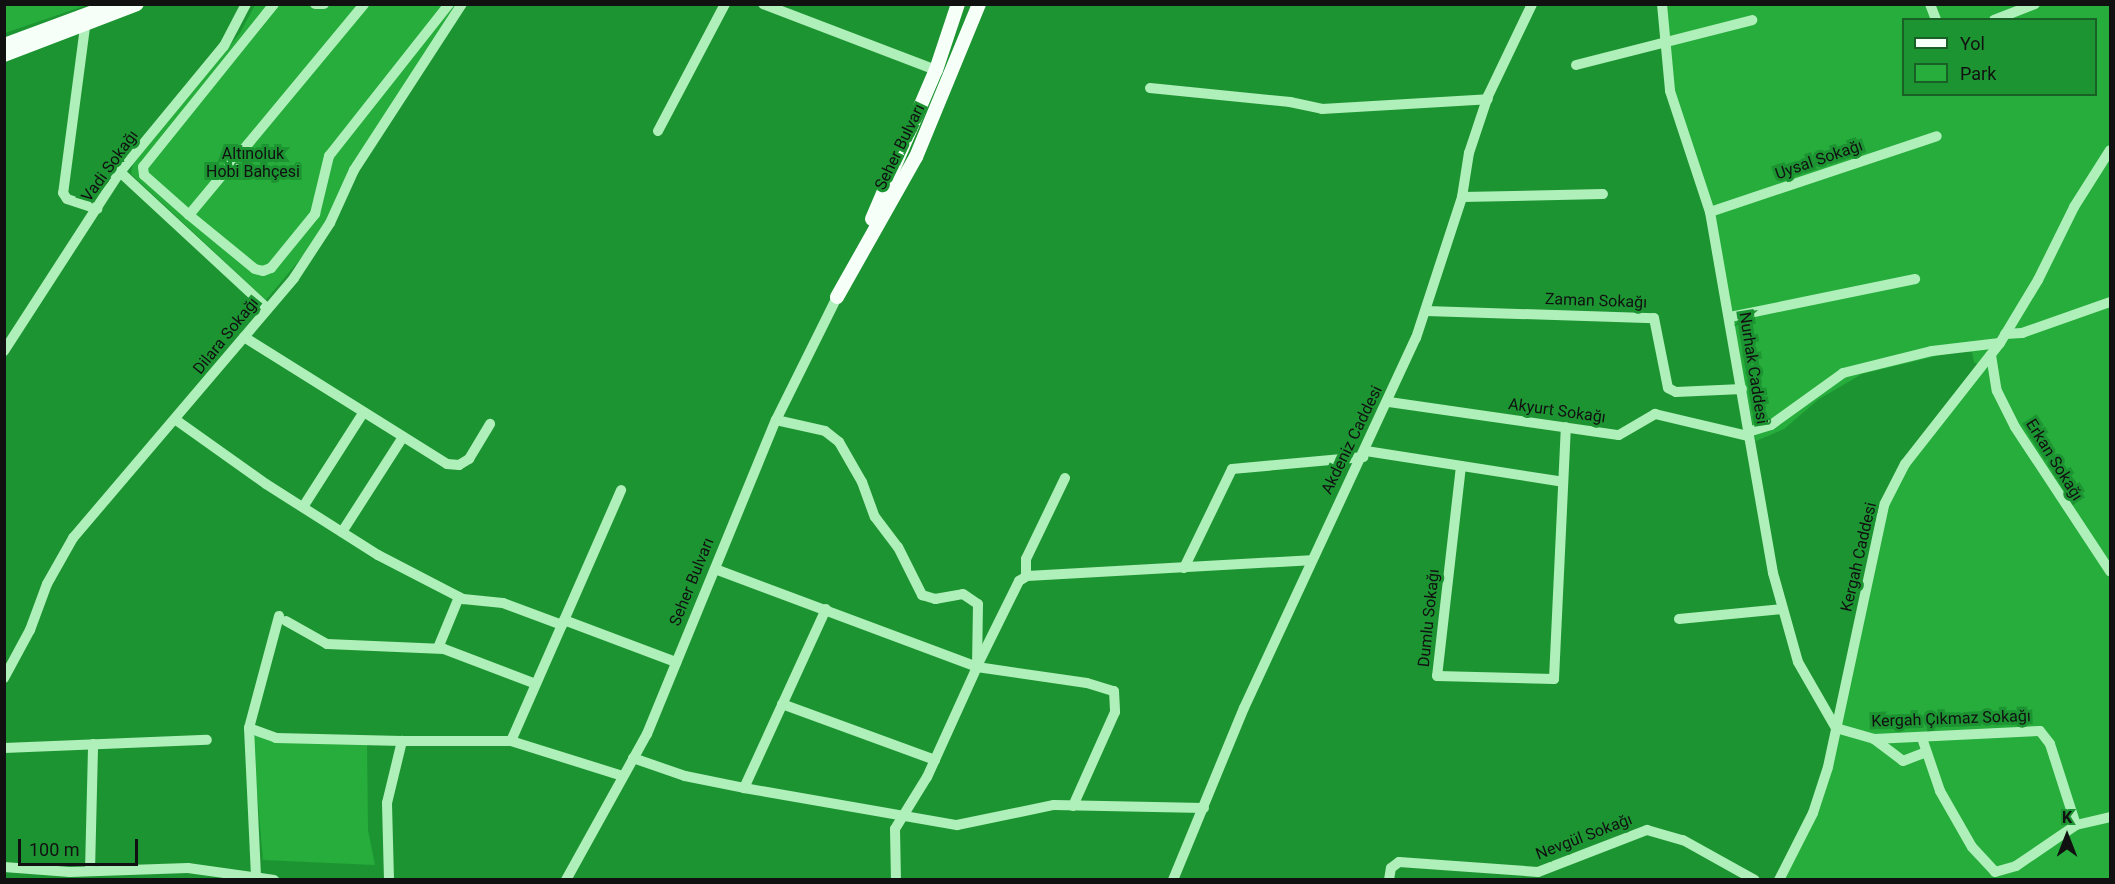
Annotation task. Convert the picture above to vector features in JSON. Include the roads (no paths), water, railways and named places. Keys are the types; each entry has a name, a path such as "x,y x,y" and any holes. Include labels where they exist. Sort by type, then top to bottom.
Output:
{"main road":[{"path":"4,45 115,4"},
{"path":"4,55 83,16 137,4"},
{"name":"Seher Bulvarı","path":"837,297 936,70 958,4"},
{"name":"Seher Bulvarı","path":"837,297 916,157 979,4"}],"street":[{"name":"Vadi Sokağı","path":"4,351 120,172 224,46 246,4"},
{"path":"274,4 144,163 144,175 255,269 271,268 315,214 329,156 449,4"},
{"path":"315,4 324,4"},
{"path":"189,215 364,4"},
{"name":"Dilara Sokağı","path":"4,678 30,630 46,584 73,538 176,420 294,278 330,223 354,170 462,4"},
{"path":"658,131 725,4"},
{"path":"763,4 936,70"},
{"name":"Akdeniz Caddesi","path":"1173,879 1244,708 1311,560 1389,402 1425,311 1462,197 1469,153 1488,99 1532,4"},
{"name":"Nurhak Caddesi","path":"1662,4 1670,92 1710,212 1773,573 1798,662 1836,728"},
{"path":"1999,18 2035,4"},
{"path":"83,16 63,193 67,199 97,209"},
{"path":"1576,65 1666,44 1752,20"},
{"path":"1150,88 1290,102 1322,110 1488,99"},
{"name":"Uysal Sokağı","path":"1710,212 1937,136"},
{"name":"Kergah Caddesi","path":"1779,879 1813,813 1836,728 1884,505 1905,464 2002,338 2038,280 2074,207 2110,150"},
{"path":"120,172 267,308"},
{"path":"1462,197 1604,194"},
{"path":"1730,317 1915,279"},
{"name":"Seher Bulvarı","path":"567,878 633,758 676,662 776,420 837,297"},
{"path":"1748,434 1772,424 1843,373 1932,351 2022,333 2110,302"},
{"name":"Zaman Sokağı","path":"1425,311 1654,318 1668,388 1676,392 1742,389"},
{"path":"243,337 447,464 459,465 476,452 490,424"},
{"name":"Erkan Sokağı","path":"1991,355 1997,391 2014,427 2110,571"},
{"name":"Akyurt Sokağı","path":"1389,402 1619,435 1655,414 1748,434"},
{"path":"303,507 363,413"},
{"path":"176,420 342,532 459,597 477,603 503,603 676,662"},
{"path":"776,420 825,431 839,441 862,482 876,517 898,547 922,595 935,599 963,594 976,600 977,667"},
{"name":"Dumlu Sokağı","path":"1461,466 1437,676 1554,679 1566,427"},
{"path":"342,532 403,437"},
{"path":"1184,568 1232,469 1365,454 1563,482"},
{"path":"1026,576 1026,559 1065,478"},
{"path":"511,741 621,490"},
{"path":"896,879 896,829 934,760 1019,581 1026,576 1311,560"},
{"path":"715,569 977,667 1087,683 1114,691 1115,712 1073,806"},
{"path":"438,648 459,597"},
{"path":"744,788 826,609"},
{"path":"1679,619 1783,609"},
{"path":"256,876 249,728 283,619 327,644 438,648 536,684"},
{"path":"782,704 934,760"},
{"path":"249,728 276,738 511,741 623,776"},
{"name":"Kergah Çıkmaz Sokağı","path":"1836,728 1874,739 2040,731 2050,744 2076,825"},
{"path":"1922,738 1940,791 1972,847 1995,872 2016,866 2076,825 2110,817"},
{"path":"1874,739 1903,761 1926,752"},
{"path":"4,748 207,740"},
{"path":"389,879 387,803 402,741"},
{"path":"90,871 93,744"},
{"path":"633,758 685,776 957,825 1054,805 1204,808"},
{"name":"Nevgül Sokağı","path":"1389,879 1391,868 1399,862 1538,876 1647,830 1683,840 1755,879"},
{"path":"4,867 29,872 188,868 274,879"}],"park label":[{"name":"Altınoluk Hobi Bahçesi","path":"253,163"}]}
